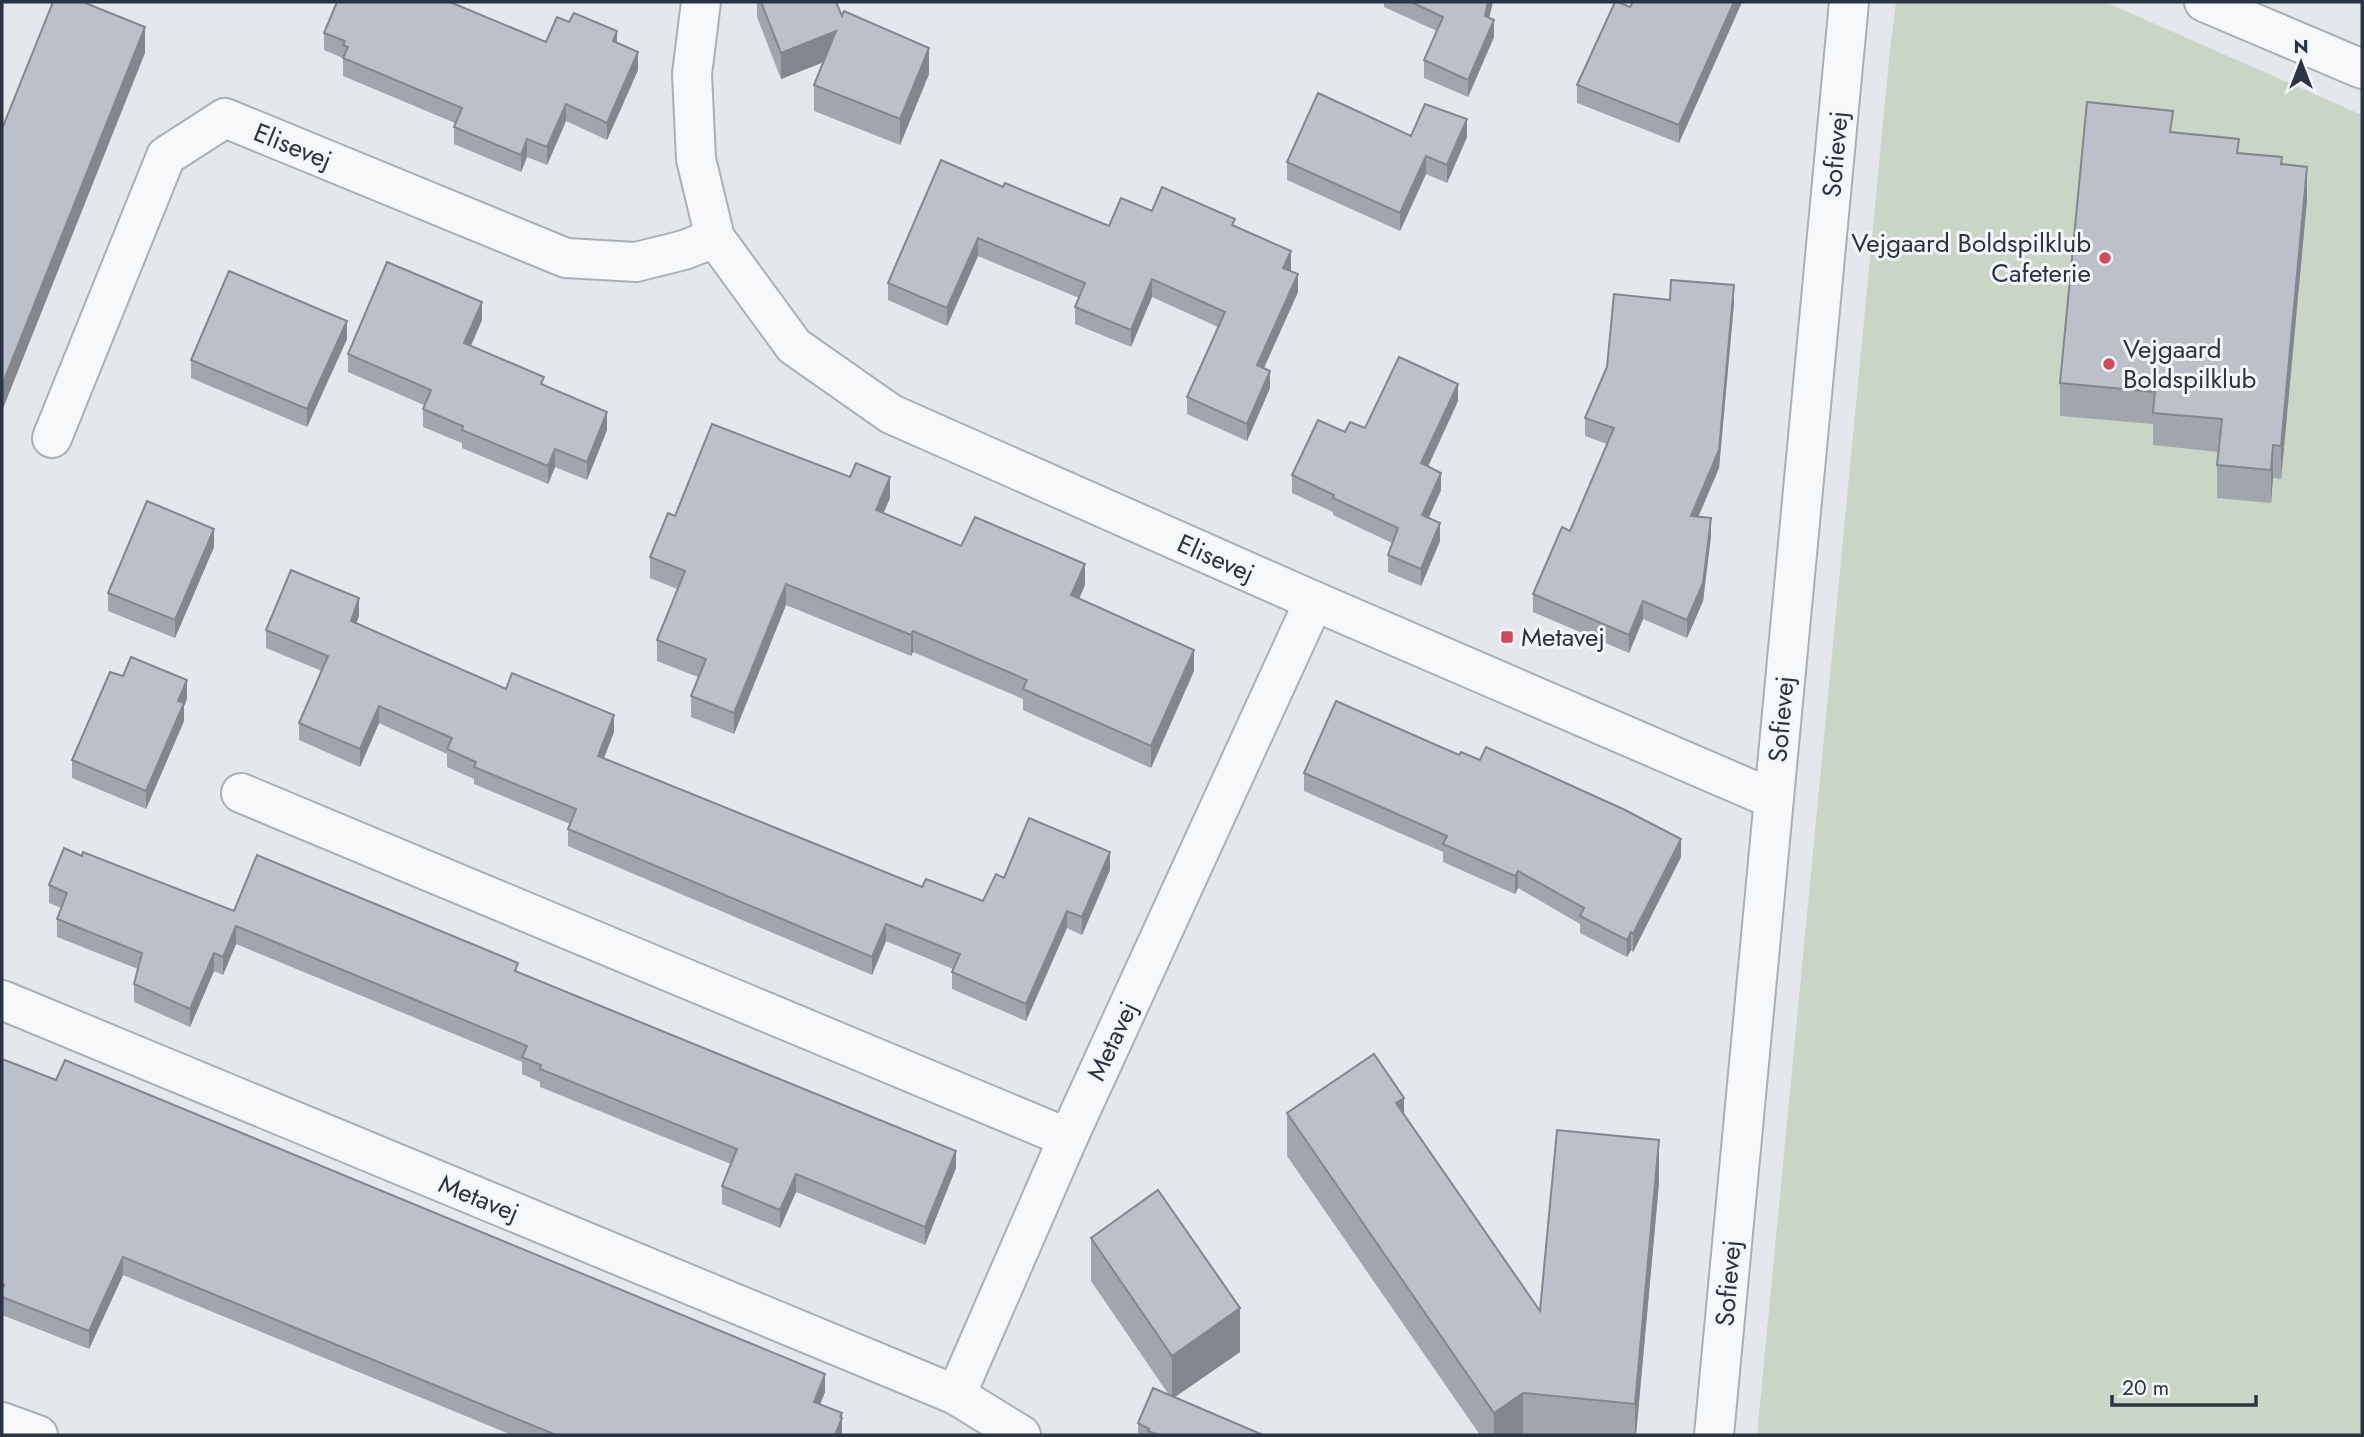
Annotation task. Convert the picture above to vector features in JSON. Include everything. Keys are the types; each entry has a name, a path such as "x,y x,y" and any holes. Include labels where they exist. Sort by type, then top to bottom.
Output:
{"street":[{"name":"Elisevej","path":"701,2 692,74 696,159 715,238 794,346 891,414 1314,601 1773,799"},
{"name":"Sofievej","path":"1714,1435 1849,2"},
{"path":"2204,2 2362,69"},
{"name":"Elisevej","path":"52,438 166,156 225,118 565,258 636,262 684,250 715,238"},
{"name":"Metavej","path":"956,1395 1068,1138 1314,601"},
{"path":"241,793 1068,1138"},
{"name":"Metavej","path":"2,1000 956,1395 1021,1435"},
{"path":"2,1422 38,1435"}],"green space":[{"path":"1896,2 2105,2 2362,115 2362,1435 1757,1435"}],"building":[{"path":"53,2 83,2 145,27 2,385 2,129"},
{"path":"337,2 450,2 546,42 557,17 569,22 574,13 617,31 613,41 638,52 607,123 566,104 547,147 527,139 521,155 454,127 462,108 343,58 348,47 343,45 345,41 324,33"},
{"path":"761,2 836,2 842,16 844,11 929,48 900,119 814,85 836,31 781,53"},
{"path":"1411,2 1488,2 1485,16 1494,20 1468,80 1424,60 1443,17"},
{"path":"1615,2 1630,7 1633,2 1734,2 1679,125 1577,85"},
{"path":"1318,93 1411,136 1425,104 1467,119 1447,165 1426,156 1400,213 1287,162"},
{"name":"Vejgaard Boldspilklub","path":"2087,102 2173,111 2170,132 2239,139 2237,153 2282,157 2281,164 2307,167 2281,446 2273,445 2271,470 2217,465 2222,419 2153,413 2155,392 2060,383"},
{"path":"941,160 1003,187 1005,183 1109,226 1121,198 1152,211 1162,187 1235,219 1232,225 1291,251 1283,268 1298,274 1257,365 1270,371 1247,424 1187,397 1225,312 1152,279 1131,330 1075,307 1085,283 978,238 947,308 888,283"},
{"path":"387,262 482,302 464,343 544,377 541,384 607,412 587,462 555,449 548,466 462,430 463,426 423,409 431,390 348,354"},
{"path":"229,271 347,321 307,409 191,360"},
{"path":"1671,280 1734,285 1719,450 1691,516 1711,518 1703,583 1687,620 1643,601 1629,635 1533,594 1562,527 1570,531 1614,428 1585,418 1607,367 1614,294 1670,300"},
{"path":"1399,357 1458,384 1421,463 1441,473 1422,515 1440,523 1421,569 1388,555 1398,528 1333,498 1334,495 1292,475 1318,420 1345,432 1350,422 1365,428"},
{"path":"712,424 850,477 856,463 890,477 876,510 961,546 975,517 1085,564 1071,595 1194,650 1151,746 1023,689 1027,680 913,631 911,635 786,584 734,713 691,696 706,659 657,640 685,571 650,557 668,513 675,516"},
{"path":"147,501 214,529 175,620 108,593"},
{"path":"291,570 359,598 351,621 506,689 512,673 614,715 598,756 922,887 926,879 983,901 996,874 1004,878 1029,818 1110,852 1082,917 1067,911 1026,1004 952,972 960,954 886,924 872,957 568,829 576,809 474,767 476,762 447,749 452,738 379,706 360,749 299,723 328,656 266,630"},
{"path":"131,657 187,680 178,701 184,703 146,791 72,760 110,672 123,676"},
{"path":"1336,701 1459,755 1461,752 1480,760 1486,747 1623,809 1681,839 1633,934 1631,932 1627,940 1580,916 1584,908 1518,871 1515,876 1443,844 1447,836 1304,773"},
{"path":"64,848 82,856 83,852 234,911 257,855 518,963 515,971 956,1151 925,1227 796,1174 780,1210 722,1186 737,1149 540,1069 541,1065 522,1057 527,1046 236,926 223,957 214,953 190,1009 134,984 142,953 57,919 67,893 49,885"},
{"path":"1374,1054 1404,1098 1396,1103 1540,1311 1557,1130 1659,1140 1635,1404 1523,1393 1494,1413 1287,1113"},
{"path":"2,1059 56,1080 65,1060 825,1374 814,1402 842,1413 835,1435 556,1435 123,1257 89,1331 2,1297"},
{"path":"1158,1190 1240,1308 1172,1356 1091,1238"},
{"path":"1153,1388 1263,1435 1159,1435 1148,1431 1149,1429 1138,1423"}],"place":[{"name":"Vejgaard Boldspilklub Cafeterie","path":"2105,258"},
{"name":"Vejgaard Boldspilklub","path":"2109,364"},
{"name":"Metavej","path":"1507,637"}]}
